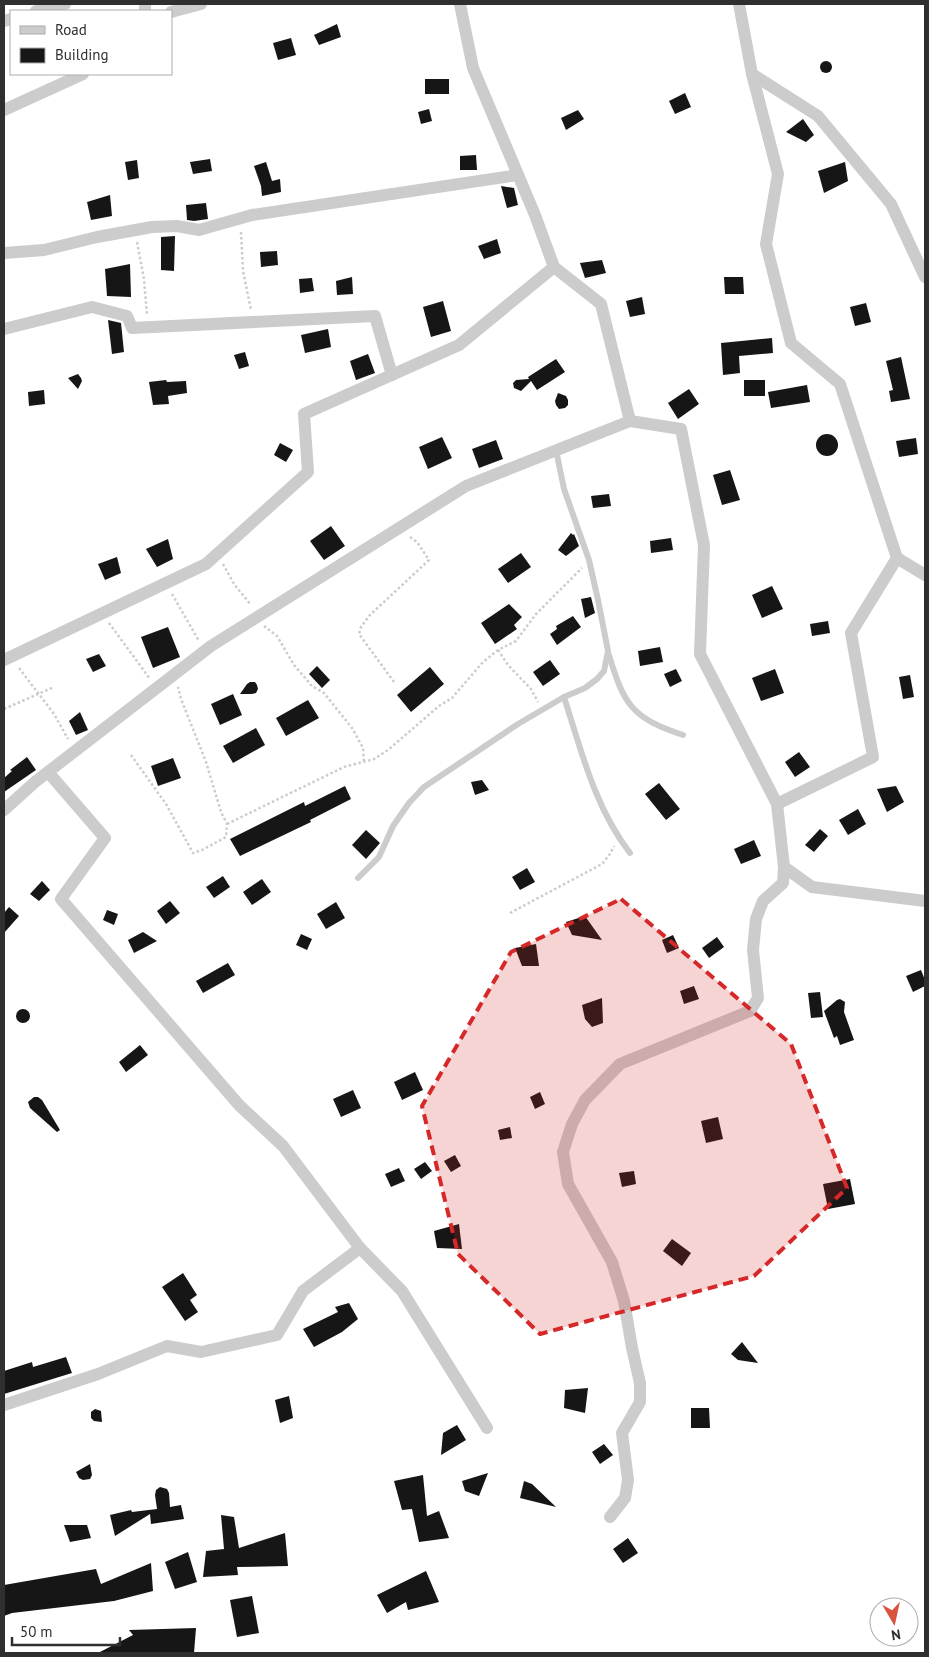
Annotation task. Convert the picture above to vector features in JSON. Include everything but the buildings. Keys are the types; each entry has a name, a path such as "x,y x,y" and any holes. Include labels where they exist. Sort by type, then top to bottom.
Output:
{"street":[{"path":"40,10 65,4"},
{"path":"172,12 201,4"},
{"path":"460,4 473,68 554,267 601,304 630,421"},
{"path":"739,4 752,74 778,174 766,244 791,343 840,384 897,558 925,575"},
{"path":"752,74 818,116 891,204 925,277"},
{"path":"4,110 81,75"},
{"path":"4,254 44,250 97,237 152,227 177,226 199,230 252,214 518,176"},
{"path":"8,658 206,564 308,472 304,414 459,345 554,267"},
{"path":"4,329 92,307 127,316 132,328 375,316 392,375"},
{"path":"4,810 48,772 205,651 466,486 630,421 681,429 704,545 700,654 777,804 784,867 783,883 763,901 756,919 753,950 758,998 750,1011 620,1064 585,1100 572,1124 563,1152 568,1184 612,1262 624,1301 640,1383 640,1402 622,1433 628,1480 625,1498 610,1517"},
{"path":"777,804 873,757 851,633 897,558"},
{"path":"48,772 105,838 61,899 239,1105 283,1146 360,1248 402,1291 487,1428"},
{"path":"784,867 812,887 925,901"},
{"path":"4,1405 98,1374 167,1346 201,1352 277,1335 303,1291 360,1248"}],"lane":[{"path":"556,450 564,489 589,560 608,651 619,686 635,710 658,725 683,735"},
{"path":"358,878 380,857 393,826 408,803 424,787 511,729 564,697 585,688 604,671 608,651"},
{"path":"564,697 596,792 618,838 630,853"}],"path":[{"path":"240,218 243,271 251,305 252,322"},
{"path":"135,230 144,279 148,327"},
{"path":"394,682 359,634 361,627 370,616 429,560 417,542 398,529"},
{"path":"217,554 234,584 249,601 258,616"},
{"path":"227,824 344,768 374,759 397,743 439,706 452,698 483,662 498,650 516,641 536,614 589,560"},
{"path":"165,584 205,651"},
{"path":"102,614 157,688"},
{"path":"277,636 294,665 312,686 324,693 352,728 363,748 364,763"},
{"path":"498,650 508,665 531,689 537,701 545,709"},
{"path":"8,658 54,714 58,724 76,751"},
{"path":"131,756 166,804 193,853 226,837 227,824 221,812 206,762 181,699 175,674"},
{"path":"4,709 52,688"},
{"path":"510,913 602,864 610,854 618,838"}],"highlighted area":[{"path":"621,899 791,1044 847,1188 754,1276 540,1334 458,1254 422,1106 511,952"}]}
